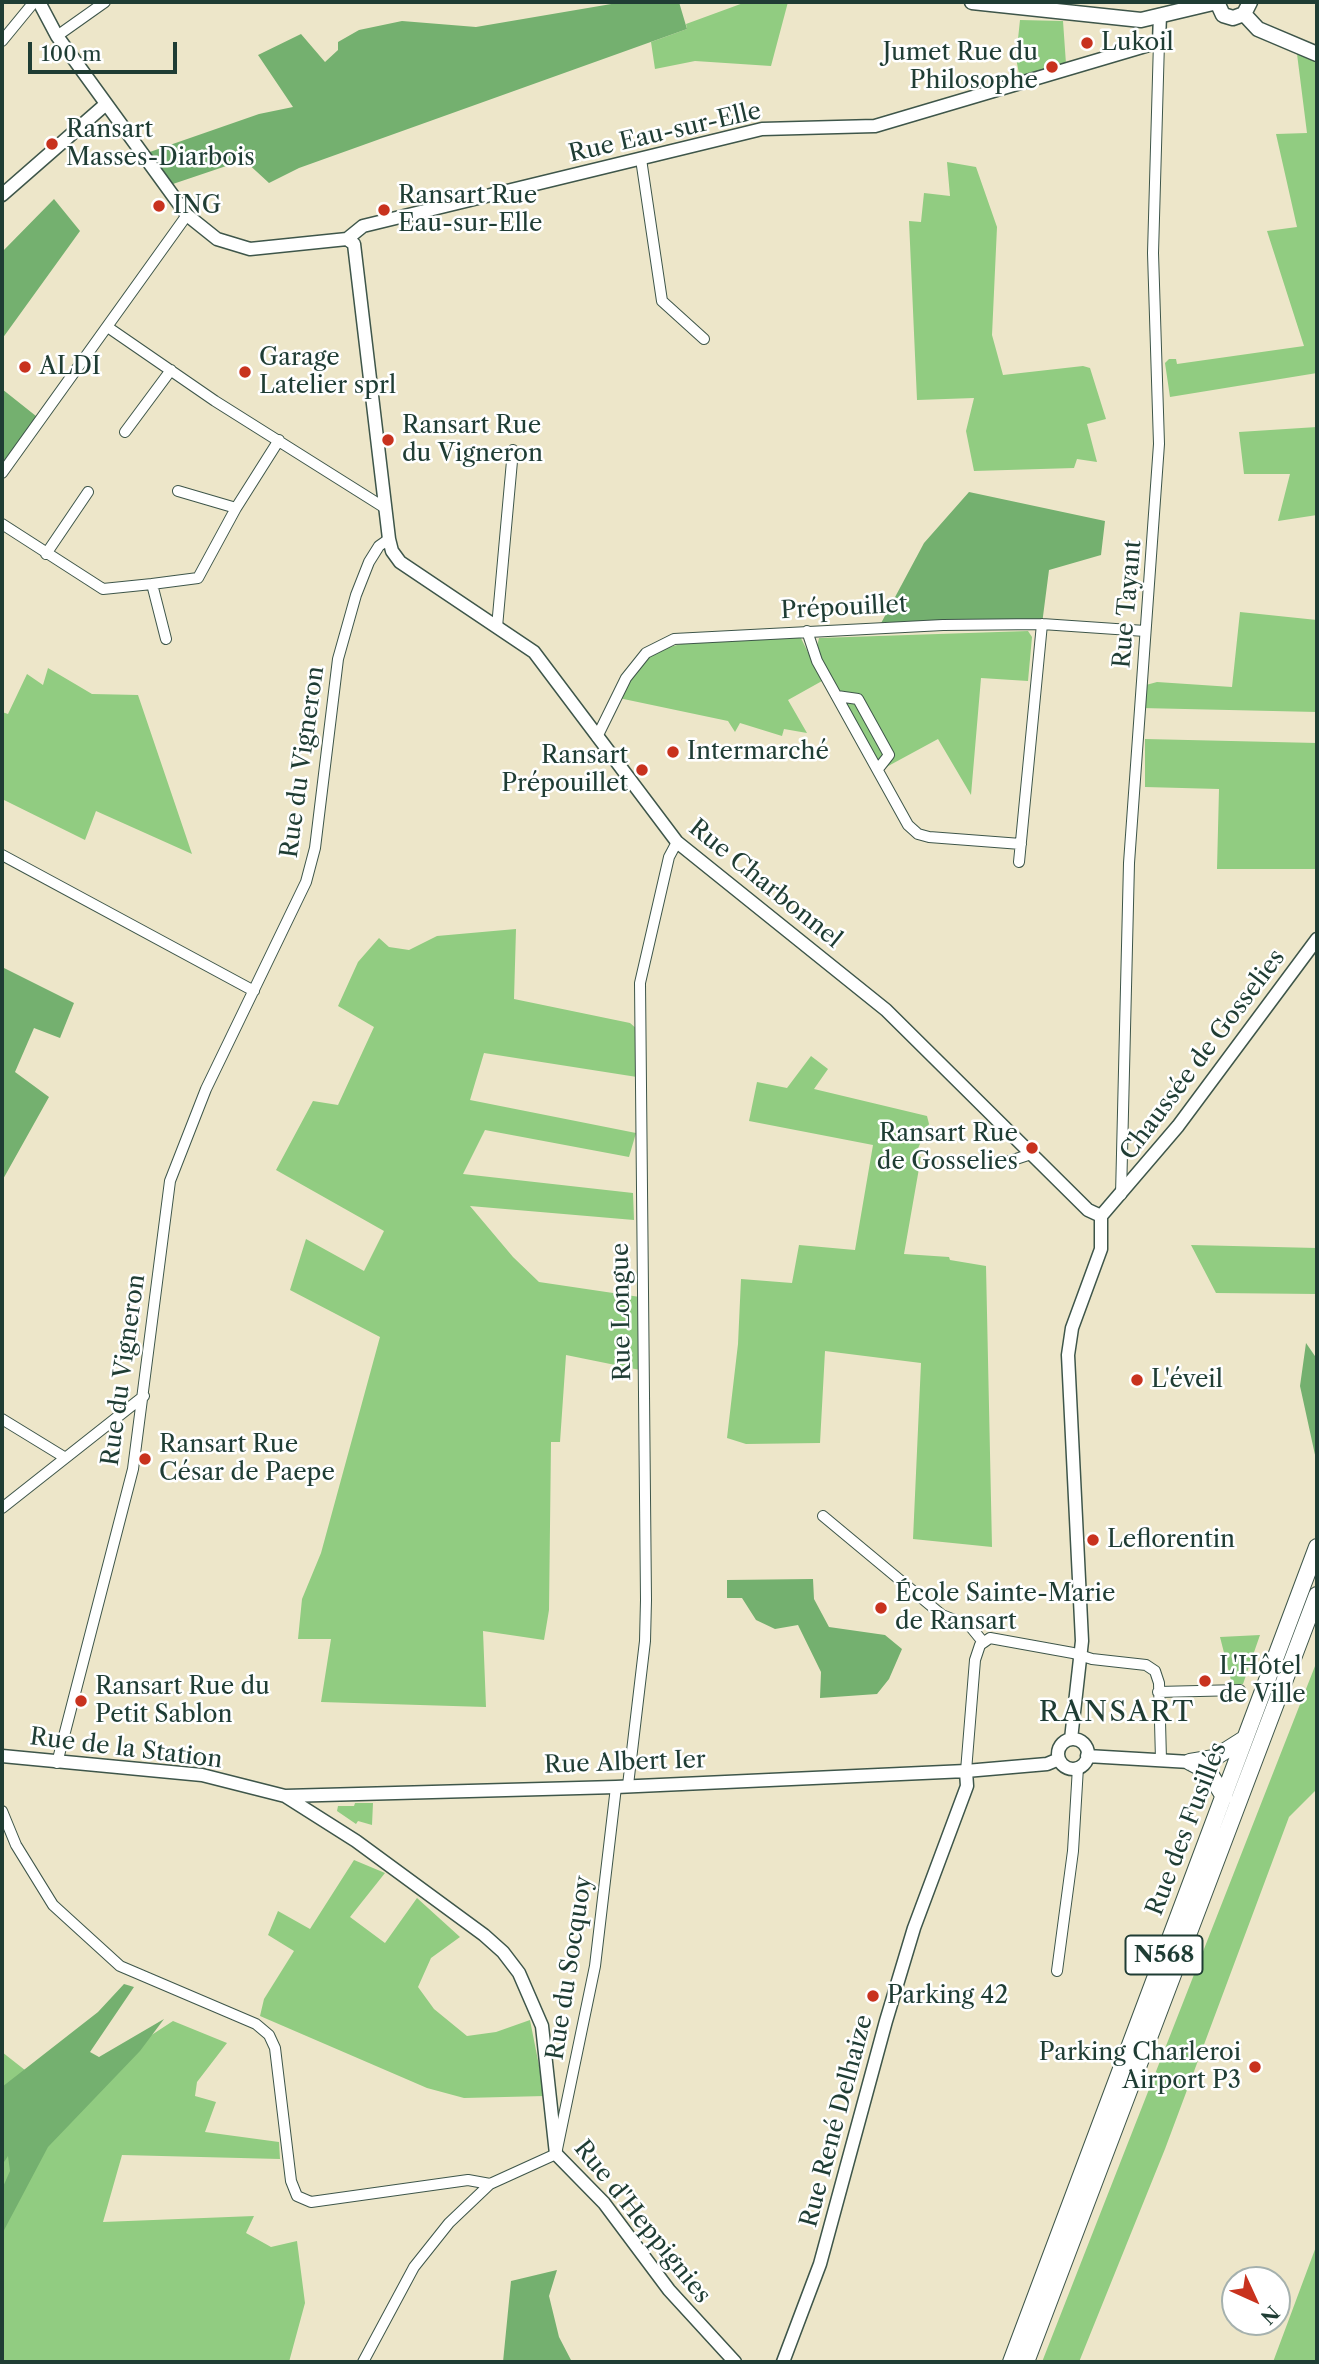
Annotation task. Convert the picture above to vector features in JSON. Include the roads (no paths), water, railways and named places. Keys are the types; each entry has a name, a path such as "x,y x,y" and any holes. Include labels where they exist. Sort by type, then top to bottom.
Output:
{"highway":[{"name":"Rue des Fusillés","path":"1011,2362 1317,1547"},
{"name":"Rue des Fusillés","path":"1026,2362 1317,1595"},
{"path":"1190,1762 1214,1758 1246,1738"},
{"path":"1190,1762 1209,1772 1224,1797"}],"main road":[{"path":"972,2 1142,20 1217,2 1219,9 1228,17 1247,8 1258,29 1317,54"}],"street":[{"path":"2,41 36,2 57,36 187,215 217,239 250,249 347,239 354,244 389,539"},
{"path":"57,36 105,2"},
{"name":"Rue Tayant","path":"1121,1196 1129,863 1145,631 1154,548 1159,444 1153,253 1160,15"},
{"name":"Rue Eau-sur-Elle","path":"347,239 363,226 762,129 875,126 1159,42"},
{"path":"2,195 106,104"},
{"path":"641,159 662,301 704,339"},
{"path":"2,473 109,328 187,215"},
{"path":"109,328 385,508"},
{"path":"125,432 171,370"},
{"path":"2,524 103,589 198,578 236,508 279,440"},
{"path":"497,627 513,450"},
{"path":"178,491 236,508"},
{"path":"46,554 88,492"},
{"name":"Rue Charbonnel","path":"389,539 391,551 400,562 534,652 677,842 886,1010 1088,1210 1101,1216"},
{"name":"Rue du Vigneron","path":"57,1763 134,1469 170,1181 206,1090 306,882 315,848 338,659 356,595 369,562 379,546 389,539"},
{"path":"152,584 166,639"},
{"path":"1020,862 1042,624"},
{"name":"Prépouillet","path":"597,737 626,678 646,653 674,639 807,631 1042,624 1145,631"},
{"path":"807,631 817,660 908,825 918,834 1021,844"},
{"path":"837,696 858,699 889,755 878,769"},
{"name":"Rue Longue","path":"622,1786 645,1641 646,1600 640,983 669,857 677,842"},
{"path":"2,855 254,991"},
{"name":"Chaussée de Gosselies","path":"1101,1216 1121,1196 1178,1126 1317,939"},
{"path":"985,1160 1001,1164 1031,1154"},
{"path":"1078,1768 1067,1767 1059,1759 1060,1747 1071,1739 1081,1656 1068,1355 1072,1328 1101,1250 1101,1216"},
{"path":"2,1507 144,1396"},
{"path":"2,1419 64,1457"},
{"path":"823,1516 942,1615 970,1626 984,1642"},
{"path":"966,1771 973,1667 984,1642 990,1638 1081,1656 1146,1665 1155,1671 1161,1760"},
{"path":"1158,1692 1240,1690"},
{"path":"1057,1971 1073,1851 1078,1768 1087,1756 1085,1745 1071,1739"},
{"name":"Rue de la Station","path":"2,1756 202,1775 285,1796"},
{"path":"1087,1756 1190,1762"},
{"name":"Rue Albert Ier","path":"285,1796 622,1786 966,1771 1047,1764 1059,1759"},
{"name":"Rue René Delhaize","path":"782,2362 820,2264 886,2021 915,1926 967,1786 966,1771"},
{"name":"Rue du Socquoy","path":"556,2154 595,1966 622,1786"},
{"name":"Rue d'Heppignies","path":"285,1796 356,1841 467,1922 503,1952 526,1987 542,2025 556,2154 604,2203 669,2290 735,2362"},
{"path":"2,1811 16,1845 53,1905 120,1966 256,2024 269,2035 275,2048 291,2181 297,2196 311,2202 468,2180 490,2184"},
{"path":"363,2362 414,2267 449,2223 490,2184 556,2154"}],"place":[{"name":"Lukoil","path":"1087,43"},
{"name":"Jumet Rue du Philosophe","path":"1052,67"},
{"name":"Ransart Masses-Diarbois","path":"52,144"},
{"name":"ING","path":"159,206"},
{"name":"Ransart Rue Eau-sur-Elle","path":"384,210"},
{"name":"ALDI","path":"25,367"},
{"name":"Garage Latelier sprl","path":"245,372"},
{"name":"Ransart Rue du Vigneron","path":"388,440"},
{"name":"Intermarché","path":"673,752"},
{"name":"Ransart Prépouillet","path":"642,770"},
{"name":"Ransart Rue de Gosselies","path":"1032,1148"},
{"name":"L'éveil","path":"1137,1380"},
{"name":"Ransart Rue César de Paepe","path":"145,1459"},
{"name":"Leflorentin","path":"1093,1540"},
{"name":"École Sainte-Marie de Ransart","path":"881,1608"},
{"name":"L'Hôtel de Ville","path":"1205,1681"},
{"name":"Ransart Rue du Petit Sablon","path":"81,1701"},
{"name":"Parking 42","path":"873,1996"},
{"name":"Parking Charleroi Airport P3","path":"1255,2067"}],"district":[{"name":"RANSART","path":"1117,1713"}]}
